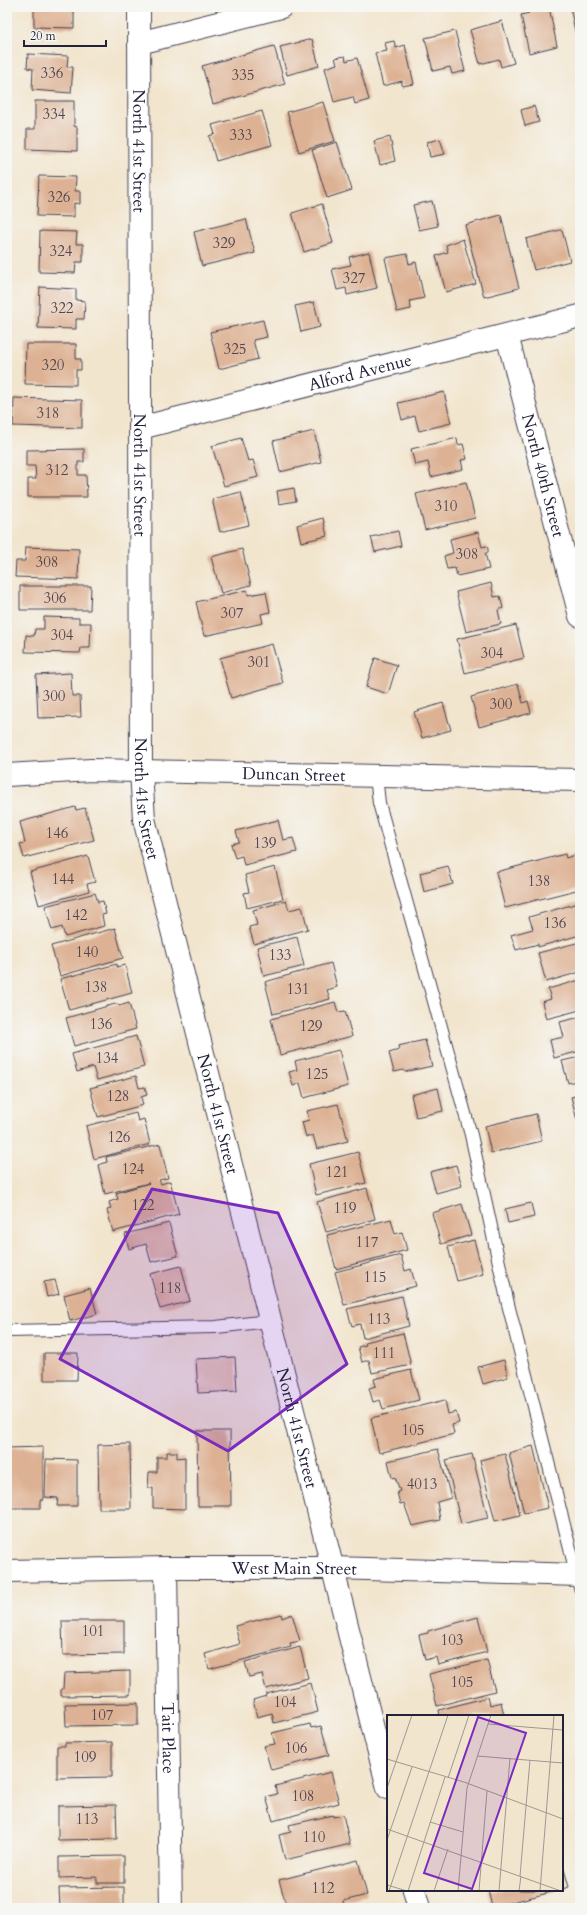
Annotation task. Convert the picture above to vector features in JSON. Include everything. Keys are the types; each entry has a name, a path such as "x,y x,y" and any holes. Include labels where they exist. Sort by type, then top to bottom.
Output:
{"street":[{"name":"North 41st Street","path":"139,7 142,772 144,819 387,1784"},
{"path":"139,43 281,7"},
{"name":"Alford Avenue","path":"140,428 580,316"},
{"name":"North 40th Street","path":"507,334 580,616"},
{"name":"Duncan Street","path":"7,775 91,770 580,780"},
{"name":"West Main Street","path":"7,1571 166,1568 332,1568 579,1579"},
{"name":"Tait Place","path":"166,1568 171,1908"},
{"path":"414,1891 419,1908"}],"lane":[{"path":"376,776 379,803 471,1135 508,1304 579,1579"},
{"path":"7,1331 216,1327 270,1320"}],"highlighted area":[{"path":"152,1189 278,1213 347,1364 228,1451 60,1359"}],"building":[{"path":"34,7 74,7 74,28 34,27"},
{"path":"528,7 549,7 557,46 529,53 521,15 529,13"},
{"path":"570,7 580,7 580,35 576,36"},
{"path":"502,21 514,63 501,67 499,59 480,64 470,30"},
{"path":"455,31 465,71 452,74 450,67 433,71 425,38"},
{"path":"312,39 319,66 287,75 280,47"},
{"path":"394,41 396,48 405,45 414,84 402,86 402,81 383,86 375,53 387,51 385,43"},
{"path":"274,46 285,84 213,104 202,66"},
{"path":"28,54 68,56 67,67 73,67 71,93 32,90 33,69 27,68"},
{"path":"345,56 346,61 357,58 369,100 355,104 353,97 334,102 325,68 337,64 335,58"},
{"path":"35,101 74,101 74,126 77,127 77,151 27,149 27,129 35,129"},
{"path":"323,102 335,141 299,152 287,112"},
{"path":"534,106 539,122 525,126 521,110"},
{"path":"262,111 272,145 216,161 209,136 215,134 212,125"},
{"path":"390,137 395,161 380,165 374,141"},
{"path":"440,139 445,154 430,157 427,142"},
{"path":"337,142 352,190 327,198 312,150"},
{"path":"39,176 76,177 75,191 80,191 80,204 74,203 74,217 37,216"},
{"path":"432,201 438,226 419,230 413,205"},
{"path":"322,204 333,243 304,252 292,213"},
{"path":"501,215 519,288 484,297 465,225"},
{"path":"246,219 255,253 202,266 194,232"},
{"path":"562,230 570,261 534,270 526,239"},
{"path":"40,231 77,232 76,244 83,244 83,262 76,262 75,273 39,272"},
{"path":"463,239 476,284 446,292 436,256 448,252 446,245"},
{"path":"369,252 377,288 347,295 346,288 337,290 332,269 351,265 349,257"},
{"path":"407,254 409,264 416,262 424,298 410,301 411,309 397,312 385,258"},
{"path":"40,287 76,289 76,300 85,301 84,319 76,319 76,329 38,328"},
{"path":"314,302 320,327 301,332 295,306"},
{"path":"263,320 267,337 253,340 258,359 219,369 210,332"},
{"path":"26,344 76,344 76,359 81,359 81,370 76,370 76,385 25,384"},
{"path":"444,392 451,423 419,431 415,416 402,420 398,403"},
{"path":"14,398 82,400 82,428 13,426"},
{"path":"314,431 321,462 280,472 273,441"},
{"path":"241,438 248,461 253,460 258,477 224,486 212,446"},
{"path":"457,438 458,445 463,444 467,459 461,460 463,469 431,477 428,462 415,465 411,449"},
{"path":"84,449 84,462 78,462 78,475 86,475 87,497 28,497 28,479 36,479 35,466 26,466 26,450"},
{"path":"466,482 475,518 425,530 416,494"},
{"path":"294,488 296,501 279,504 277,491"},
{"path":"241,492 249,525 220,532 212,499"},
{"path":"323,518 327,536 301,542 297,525"},
{"path":"398,531 401,546 375,552 371,537"},
{"path":"478,532 482,547 487,546 488,549 488,553 485,553 489,569 457,576 455,568 447,569 444,556 453,553 450,539"},
{"path":"26,547 79,549 78,579 15,577 16,561 25,561"},
{"path":"242,549 251,585 221,593 211,557"},
{"path":"491,583 494,597 500,596 503,608 498,610 501,624 466,632 456,592"},
{"path":"20,586 91,586 90,610 20,610"},
{"path":"247,590 248,595 266,592 270,612 261,614 263,623 204,636 196,602"},
{"path":"44,617 79,618 79,623 91,623 90,648 81,648 80,653 25,652 26,635 34,636 35,629 44,629"},
{"path":"516,625 524,658 465,673 457,639"},
{"path":"272,644 283,683 231,698 220,658"},
{"path":"375,658 397,665 388,694 366,687"},
{"path":"71,673 72,696 80,696 81,717 38,718 36,675"},
{"path":"518,684 523,703 528,701 531,713 479,727 471,697"},
{"path":"443,703 451,730 422,738 414,712"},
{"path":"75,807 76,810 85,808 94,840 24,858 20,844 25,843 20,822"},
{"path":"278,820 283,840 293,838 297,852 244,865 242,856 235,858 231,844 239,842 236,831"},
{"path":"565,854 566,858 575,855 580,874 580,889 505,908 496,872"},
{"path":"88,856 95,882 87,884 89,891 39,905 30,872"},
{"path":"448,866 453,884 424,892 420,873"},
{"path":"275,867 283,899 247,908 244,893 249,892 245,875"},
{"path":"95,893 98,902 103,901 106,914 102,915 104,926 65,937 62,927 52,930 45,906"},
{"path":"286,901 289,910 302,907 308,929 254,944 249,927 257,925 253,910"},
{"path":"578,903 580,908 580,935 538,947 538,944 516,950 511,935 533,929 529,917"},
{"path":"115,928 123,958 60,976 51,946"},
{"path":"297,937 304,966 264,976 257,947"},
{"path":"580,942 580,972 546,982 538,953"},
{"path":"331,963 337,987 327,990 330,999 273,1014 265,982"},
{"path":"117,964 117,967 125,965 132,993 69,1010 60,979"},
{"path":"580,980 580,1010 546,1019 542,1002 551,999 548,989"},
{"path":"335,1002 338,1012 345,1011 352,1036 280,1055 271,1019"},
{"path":"129,1003 136,1029 74,1046 66,1018 115,1004 118,1004 119,1006"},
{"path":"580,1017 580,1051 554,1058 550,1040 564,1037 560,1022"},
{"path":"136,1036 144,1067 97,1080 93,1067 77,1072 72,1054"},
{"path":"425,1040 432,1066 405,1072 404,1070 394,1072 389,1053 399,1050 398,1046"},
{"path":"339,1050 348,1086 304,1098 300,1083 293,1086 289,1072 297,1070 295,1061"},
{"path":"580,1057 580,1080 568,1083 562,1061"},
{"path":"136,1076 139,1088 145,1087 147,1095 141,1097 143,1105 98,1117 90,1088"},
{"path":"438,1088 443,1111 416,1117 411,1095"},
{"path":"580,1095 580,1119 577,1120 571,1097"},
{"path":"338,1104 348,1141 317,1149 313,1135 306,1137 302,1122 309,1120 307,1111"},
{"path":"136,1113 138,1121 144,1119 150,1144 94,1159 86,1126"},
{"path":"536,1114 542,1141 491,1153 485,1126"},
{"path":"160,1144 168,1178 159,1180 161,1184 170,1181 179,1214 113,1232 107,1210 111,1209 109,1202 118,1199 116,1193 149,1183 105,1194 98,1165 107,1162 106,1157"},
{"path":"358,1152 366,1183 316,1195 309,1164"},
{"path":"456,1165 462,1186 436,1193 430,1172"},
{"path":"367,1188 375,1219 326,1232 317,1202"},
{"path":"531,1203 534,1217 508,1223 505,1209"},
{"path":"462,1204 471,1235 441,1244 432,1213"},
{"path":"391,1219 395,1234 402,1232 407,1250 336,1269 327,1235"},
{"path":"169,1223 178,1256 151,1262 146,1244 129,1249 125,1234"},
{"path":"474,1240 483,1274 457,1281 448,1247"},
{"path":"401,1255 405,1271 411,1269 416,1286 344,1305 335,1272"},
{"path":"181,1266 190,1301 160,1309 150,1274"},
{"path":"55,1280 59,1294 47,1297 44,1282"},
{"path":"90,1288 97,1314 70,1321 64,1295"},
{"path":"402,1296 409,1326 363,1338 360,1324 352,1326 347,1309"},
{"path":"403,1333 411,1365 372,1373 369,1360 362,1362 358,1347 366,1345 365,1342"},
{"path":"44,1353 78,1353 77,1380 44,1380"},
{"path":"235,1357 237,1391 198,1393 196,1359"},
{"path":"504,1360 508,1377 483,1384 478,1367"},
{"path":"411,1370 419,1400 383,1409 380,1400 373,1402 369,1388 376,1386 374,1379"},
{"path":"445,1400 448,1414 456,1412 459,1423 452,1425 454,1434 379,1453 371,1418"},
{"path":"197,1431 230,1431 231,1506 198,1506"},
{"path":"130,1444 131,1509 99,1509 98,1445"},
{"path":"533,1446 548,1508 524,1513 509,1453"},
{"path":"43,1447 43,1500 40,1500 40,1508 8,1508 7,1448"},
{"path":"438,1449 451,1498 437,1502 440,1520 412,1526 404,1503 400,1504 397,1492 400,1491 395,1477 392,1478 388,1461"},
{"path":"167,1452 177,1452 177,1458 185,1457 185,1509 153,1508 153,1488 148,1488 149,1472 157,1472 157,1457 167,1457"},
{"path":"472,1454 488,1518 461,1524 446,1460"},
{"path":"505,1454 520,1515 495,1521 480,1460"},
{"path":"46,1459 77,1460 77,1506 57,1506 58,1498 45,1497"},
{"path":"281,1614 282,1618 292,1614 300,1641 290,1643 291,1647 209,1669 205,1654 240,1644 235,1626"},
{"path":"478,1617 487,1652 438,1665 436,1657 425,1660 419,1635"},
{"path":"62,1621 124,1621 124,1654 63,1655"},
{"path":"300,1647 308,1678 266,1689 262,1674 249,1677 245,1662"},
{"path":"487,1660 495,1691 437,1706 429,1674"},
{"path":"130,1671 130,1695 61,1696 64,1673"},
{"path":"311,1683 318,1712 274,1723 272,1713 257,1717 253,1700 266,1696 266,1694"},
{"path":"488,1697 490,1705 501,1702 504,1715 440,1715 439,1710"},
{"path":"138,1703 138,1725 66,1726 65,1704"},
{"path":"310,1724 311,1728 321,1726 329,1755 271,1770 264,1746 275,1744 272,1733"},
{"path":"112,1742 112,1777 57,1778 57,1746 65,1746 65,1743"},
{"path":"331,1772 339,1803 273,1821 266,1797 277,1794 275,1786"},
{"path":"116,1805 117,1839 58,1840 58,1806"},
{"path":"333,1815 333,1817 343,1815 350,1844 285,1860 279,1835 291,1832 289,1825"},
{"path":"124,1856 124,1883 97,1883 97,1877 59,1878 59,1857"},
{"path":"358,1860 367,1895 343,1901 344,1908 287,1908 279,1880"},
{"path":"563,1866 569,1887 563,1889"},
{"path":"124,1887 124,1908 60,1908 59,1888"},
{"path":"488,1891 556,1891 492,1907"}]}
